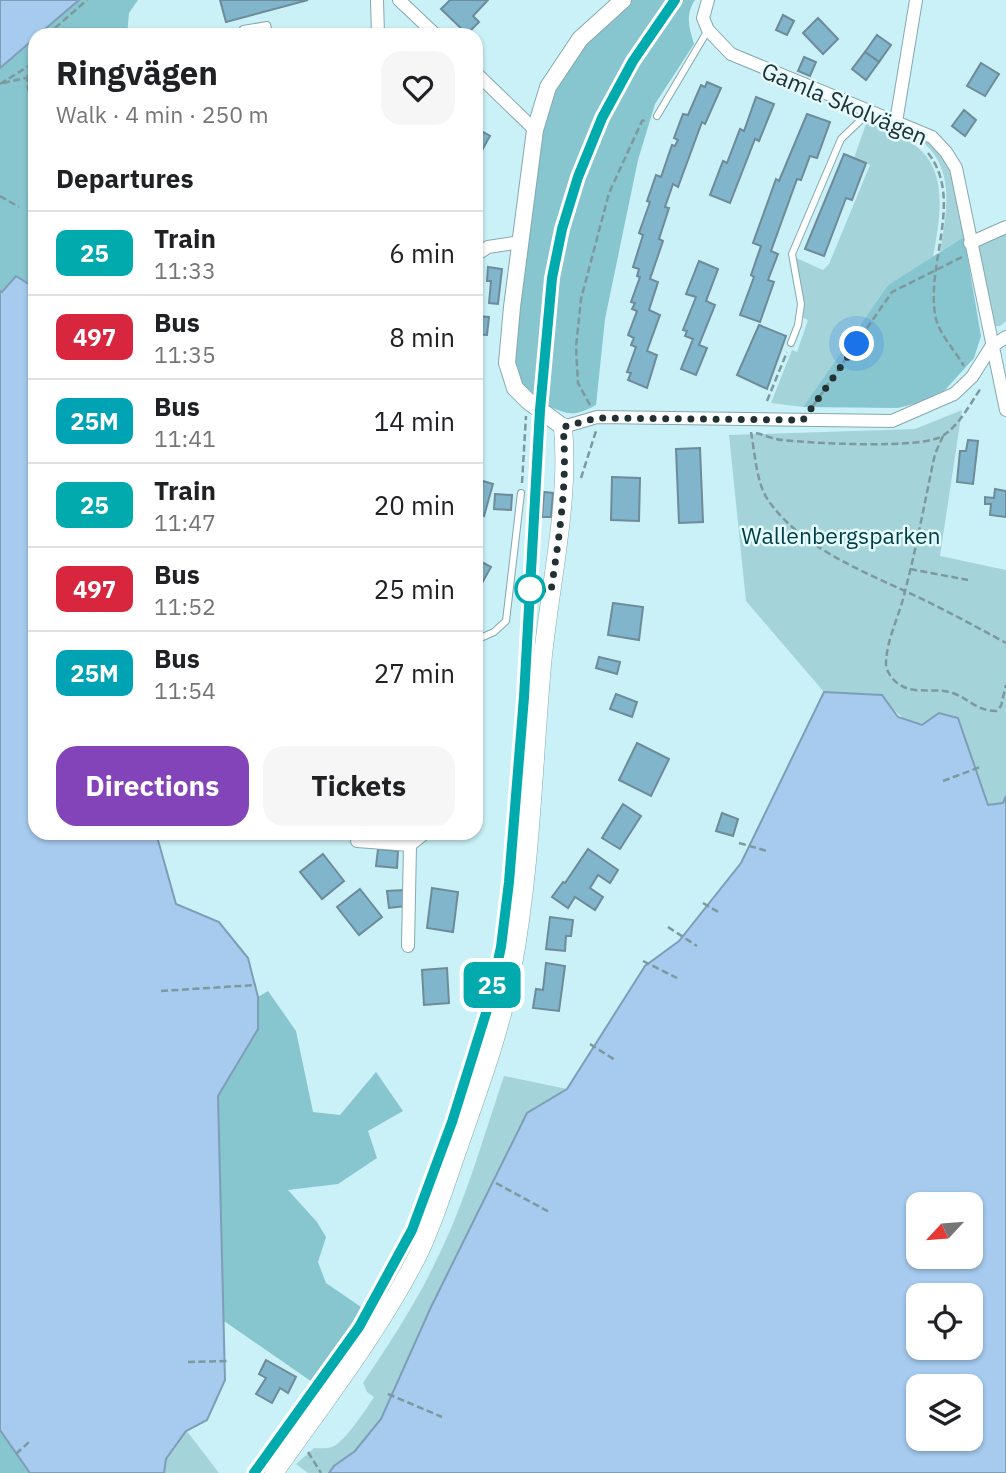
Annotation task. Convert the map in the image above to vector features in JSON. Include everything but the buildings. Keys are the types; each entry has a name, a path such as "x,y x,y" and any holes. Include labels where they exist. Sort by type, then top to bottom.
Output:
{"main road":[{"path":"274,1473 370,1337 414,1262 434,1217 491,1054 512,971 527,861 544,639 558,543 565,444 563,427"}],"street":[{"path":"377,0 378,28"},
{"path":"399,0 429,28"},
{"path":"623,0 580,39 548,87 535,130 507,363 515,388 528,401 563,427 597,418 892,421 954,394 972,377 991,347 1006,337"},
{"path":"708,0 703,18 708,30"},
{"path":"896,122 916,0"},
{"name":"Gamla Skolvägen","path":"708,30 731,54 932,137 946,152 956,168 1006,410"},
{"path":"483,80 535,130"},
{"path":"971,248 1006,227"},
{"path":"483,250 488,247 520,242"},
{"path":"357,841 410,845 416,840"},
{"path":"408,946 410,845"}],"lane":[{"path":"249,28 267,25 268,28"},
{"path":"657,116 708,30"},
{"path":"791,343 801,304 792,254 841,139 864,117 867,110"},
{"path":"483,637 494,632 506,621 521,494"}],"path":[{"path":"55,28 87,0"},
{"path":"0,84 28,66"},
{"path":"28,73 28,89"},
{"path":"0,84 26,78"},
{"path":"580,480 596,430 597,418 578,383 576,347 581,299 609,192 642,121 657,116"},
{"path":"926,152 942,182 943,211 936,268 937,322 967,370"},
{"path":"0,195 19,208"},
{"path":"803,420 884,302 903,285 971,248"},
{"path":"767,401 791,343"},
{"path":"521,494 527,410"},
{"path":"750,431 767,498 784,518 816,544 867,575 905,591 1006,643"},
{"path":"536,582 545,434"},
{"path":"943,436 935,454 905,591 887,651 886,667 892,678 903,687 916,691 955,694 984,711 996,711 1001,706 1006,685"},
{"path":"910,569 968,580"},
{"path":"943,781 980,767"},
{"path":"739,843 767,851"},
{"path":"704,903 720,913"},
{"path":"668,927 697,946"},
{"path":"643,961 677,978"},
{"path":"161,990 256,985"},
{"path":"590,1044 615,1060"},
{"path":"496,1183 551,1213"},
{"path":"188,1362 230,1361"},
{"path":"388,1394 442,1417"},
{"path":"16,1454 29,1442"},
{"path":"299,1457 307,1449 315,1467 321,1473"}],"green space":[{"path":"867,121 917,147 934,170 940,199 933,257 888,285 803,407 771,403 792,350 797,352 808,320 801,317 794,257 823,270 829,264 870,165 854,158"},
{"path":"897,128 931,139 952,171 964,237 940,252 946,209 945,181 941,168 935,155 925,144"},
{"path":"1006,231 1006,321 995,326 977,244"},
{"name":"Wallenbergsparken","path":"962,410 940,556 1006,570 1006,796 1004,803 989,805 958,718 915,723 900,715 882,695 824,692 746,601 729,435 915,429"},
{"path":"504,1076 567,1089 527,1113 431,1307 381,1419 355,1452 334,1465 329,1473 308,1473 296,1464 314,1448 332,1447 343,1439 374,1397 367,1392 363,1383 410,1309 446,1241 473,1171"},
{"path":"186,1430 219,1473 164,1473 166,1459"}],"shaded area":[{"path":"0,0 79,0 46,28 28,28 28,44 0,68"},
{"path":"79,0 138,0 129,13 128,28 46,28"},
{"path":"632,0 670,0 617,77 578,163 554,251 535,400 519,379 514,352 542,129 556,88 587,40"},
{"path":"681,0 695,0 689,16 694,44 655,104 638,160 605,319 596,405 576,413 566,413 546,405 559,272 567,229 586,167 599,138 629,82"},
{"path":"28,44 28,289 2,292 0,291 0,68"},
{"path":"964,237 981,336 974,358 945,390 921,402 898,408 803,407 888,285"},
{"path":"16,276 28,284 28,840 158,840 176,904 219,922 248,958 258,997 258,1029 218,1096 225,1380 207,1420 186,1431 166,1459 164,1473 30,1473 0,1430 0,291"},
{"path":"824,692 882,695 898,717 922,725 939,713 958,718 988,805 1003,803 1006,796 1006,1473 329,1473 334,1466 355,1451 381,1419 431,1307 527,1113 567,1089 645,966 679,941 741,863"},
{"path":"268,991 296,1031 313,1112 340,1115 376,1072 403,1111 368,1131 377,1158 338,1184 288,1190 317,1222 326,1237 318,1262 326,1283 364,1309 315,1384 224,1321 218,1096 258,1029 258,997"},
{"path":"0,1430 30,1473 0,1473"}],"railway":[{"path":"254,1473 359,1327 412,1230 452,1122 487,1010 501,947 509,882 524,697 540,410 553,278 562,229 578,177 602,118 633,61 675,0"}],"train":[{"name":"25","path":"254,1473 359,1327 412,1230 452,1122 487,1010 501,947 509,882 524,697 540,410 552,278 562,229 578,177 602,118 633,61 675,0"}],"route":[{"path":"530,589 551,591 558,543 565,444 563,427 597,418 803,420 857,344"}]}
